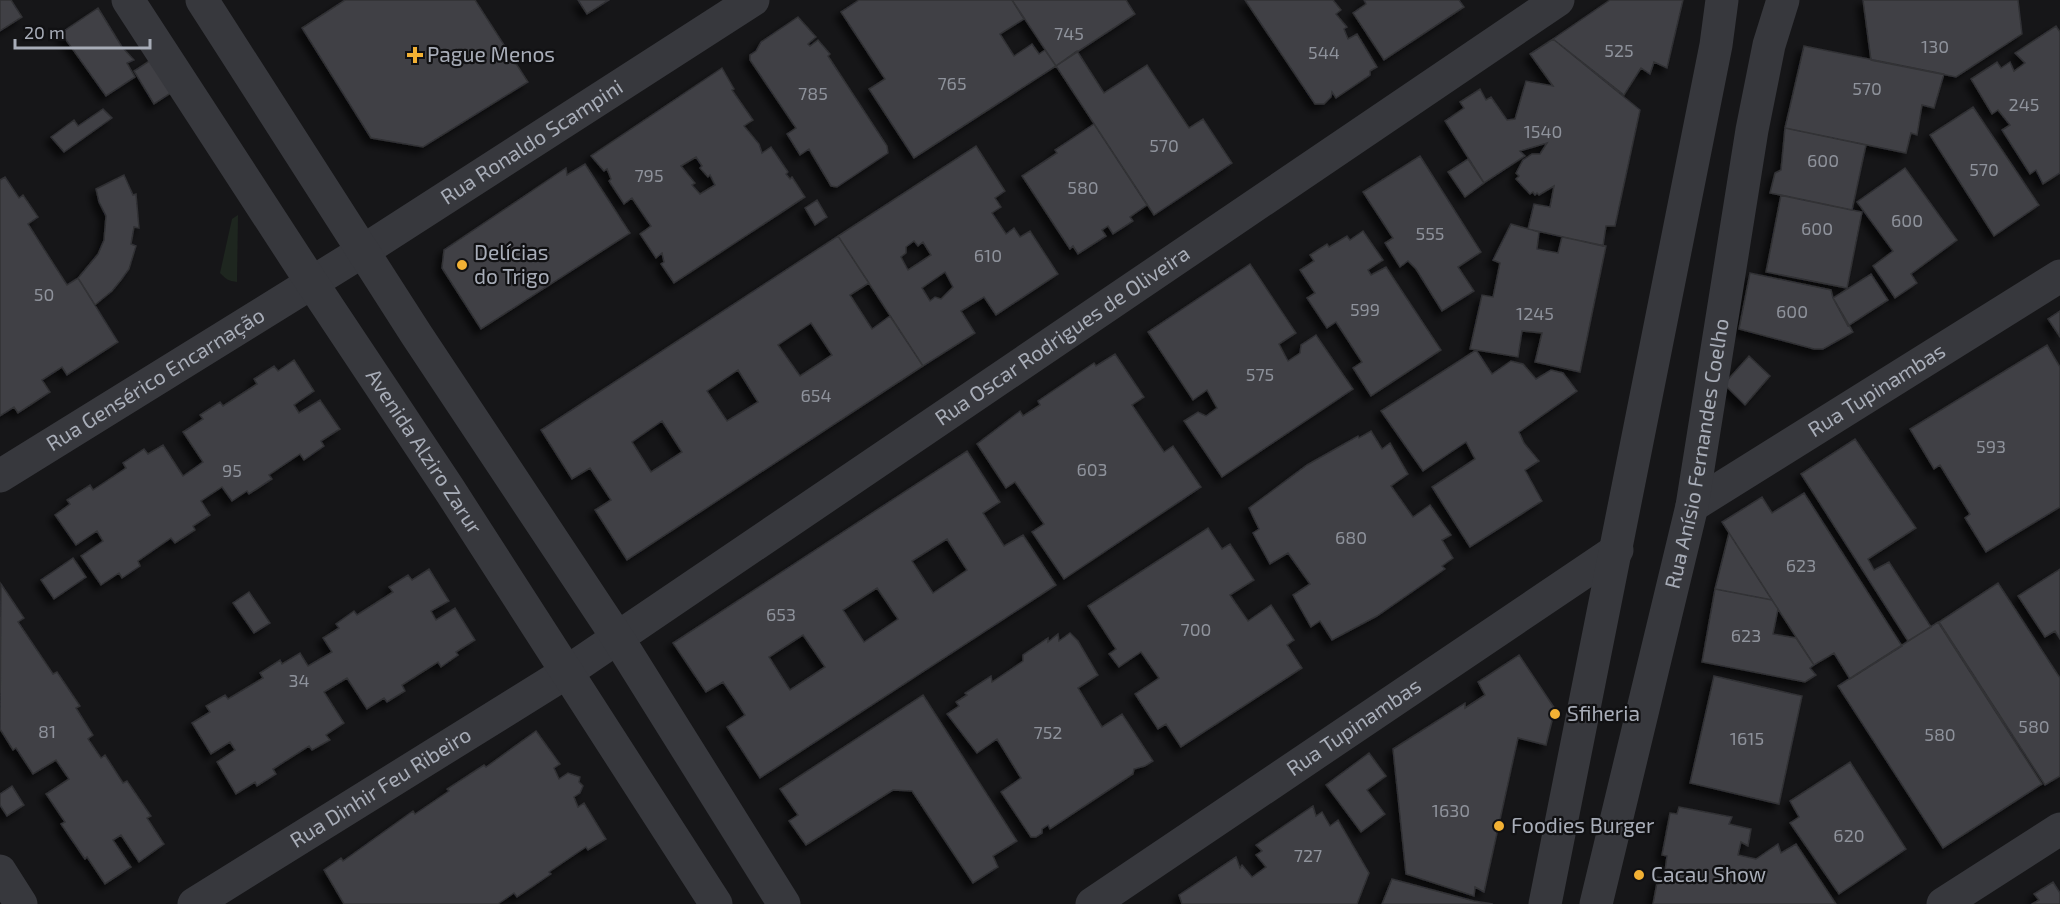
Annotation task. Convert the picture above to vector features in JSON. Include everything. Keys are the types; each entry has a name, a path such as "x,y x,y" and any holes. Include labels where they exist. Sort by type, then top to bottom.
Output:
{"street":[{"name":"Avenida Alziro Zarur","path":"129,0 312,283 449,489 716,904"},
{"path":"202,0 363,251 617,637 784,904"},
{"name":"Rua Ronaldo Scampini","path":"312,283 753,0"},
{"name":"Rua Oscar Rodrigues de Oliveira","path":"567,672 1558,0"},
{"path":"1545,904 1716,45 1722,0"},
{"name":"Rua Anísio Fernandes Coelho","path":"1596,904 1692,506 1752,130 1769,45 1783,0"},
{"name":"Rua Tupinambas","path":"1692,506 2060,276"},
{"name":"Rua Gensérico Encarnação","path":"0,476 312,283"},
{"name":"Rua Tupinambas","path":"1092,904 1617,550"},
{"name":"Rua Dinhir Feu Ribeiro","path":"194,904 567,672"},
{"path":"1943,904 2060,829"},
{"path":"1556,846 1607,861"},
{"path":"0,871 21,904"}],"shaded area":[{"path":"238,215 237,282 227,279 220,273 232,219"}],"building":[{"path":"0,0 11,0 22,17 0,31"},
{"name":"Pague Menos","path":"345,0 475,0 528,82 423,147 371,138 302,28"},
{"path":"578,0 609,0 587,14"},
{"path":"859,0 1012,0 1024,19 1000,34 1014,56 1032,44 1039,54 1045,50 1056,66 914,158 869,89 885,79 841,12"},
{"path":"1012,0 1126,0 1135,14 1056,66"},
{"path":"1245,0 1333,0 1341,10 1336,14 1347,27 1344,29 1348,39 1357,34 1377,67 1370,71 1370,75 1336,98 1332,92 1331,97 1324,104 1315,104"},
{"path":"1364,0 1459,0 1464,7 1384,60 1353,13 1366,4"},
{"path":"1610,0 1683,0 1667,68 1654,62 1650,74 1641,68 1624,95 1553,39"},
{"path":"1863,0 2018,0 2022,34 1956,77 1871,60"},
{"path":"98,8 122,47 134,60 127,63 135,77 106,96 61,33"},
{"path":"798,17 816,37 808,44 810,46 818,40 830,54 828,56 887,146 888,153 837,187 831,186 809,149 800,155 787,134 796,128 750,60 750,55 756,51 761,42"},
{"path":"2056,26 2060,32 2060,173 2043,184 2036,170 2030,174 2002,130 2010,125 1998,110 1992,114 1971,79 1997,62 2001,68 2010,62 2014,71 2025,63 2015,53"},
{"path":"1553,39 1640,110 1615,226 1606,226 1603,246 1528,229 1534,204 1550,207 1554,186 1539,195 1533,192 1530,194 1516,179 1519,176 1516,173 1523,160 1532,154 1540,154 1547,143 1520,151 1525,156 1484,183 1445,121 1464,108 1460,102 1480,89 1486,100 1491,97 1507,120 1515,119 1526,81 1553,86 1530,54"},
{"path":"1804,46 1944,74 1934,108 1922,105 1917,135 1911,133 1906,153 1785,128"},
{"path":"1077,51 1104,93 1147,65 1189,128 1203,119 1232,163 1154,215 1056,66"},
{"path":"160,54 180,87 154,104 134,71"},
{"path":"722,68 734,89 732,90 753,120 744,126 759,144 762,153 771,147 788,172 786,174 790,179 792,177 805,197 674,283 661,264 664,262 662,253 656,258 640,234 651,226 632,198 624,204 609,181 611,179 607,169 604,171 591,156","holes":["696,157 702,166 700,168 708,177 710,175 715,185 700,194 692,185 695,183 681,166"]},
{"path":"1973,107 2039,205 1994,236 1930,135"},
{"path":"103,109 112,118 64,152 51,137 74,120 78,126"},
{"path":"1094,124 1147,205 1130,217 1133,221 1113,234 1108,226 1102,230 1106,236 1078,254 1073,246 1070,249 1022,176 1057,153 1055,150"},
{"path":"1785,128 1866,145 1852,210 1770,193 1775,173 1781,170"},
{"path":"976,146 1005,191 995,198 1001,207 992,213 1006,234 1014,228 1020,237 1030,231 1058,274 996,315 984,297 961,311 975,333 923,366 838,236","holes":["914,241 918,246 923,242 931,255 908,270 901,257 906,253 906,247","945,272 953,287 941,299 935,297 930,301 922,288"]},
{"path":"1420,156 1481,252 1458,267 1474,291 1442,311 1416,269 1408,261 1400,267 1385,243 1393,238 1363,192"},
{"path":"1468,159 1484,183 1465,197 1448,172"},
{"path":"585,164 630,233 481,329 442,268 444,250 566,168 567,175"},
{"path":"1905,168 1957,240 1911,274 1917,283 1895,298 1873,266 1893,251 1857,202"},
{"path":"124,175 133,195 136,194 139,228 134,227 131,244 136,246 129,269 112,291 95,305 78,278 98,254 104,240 106,216 96,189"},
{"path":"5,177 19,198 23,195 38,217 28,224 67,285 78,278 118,342 67,375 62,367 42,380 50,392 18,413 14,407 0,416 0,180"},
{"path":"1781,195 1862,212 1847,288 1766,272"},
{"path":"817,200 827,217 815,225 805,208"},
{"path":"1511,224 1539,232 1537,249 1558,253 1562,237 1606,246 1580,372 1535,362 1542,333 1522,331 1518,357 1470,349 1482,295 1493,297 1500,263 1493,260"},
{"path":"1363,231 1383,260 1368,270 1371,275 1386,267 1441,350 1371,396 1353,368 1362,362 1336,322 1327,328 1307,298 1315,293 1300,270 1314,261 1310,255 1327,244 1329,247 1347,236 1350,240"},
{"path":"838,236 869,283 850,295 872,329 890,316 923,366 627,560 595,510 611,500 590,468 572,479 541,430","holes":["811,323 832,355 800,376 778,345","738,370 758,402 727,421 707,391","662,421 682,452 651,472 632,442"]},
{"path":"1250,264 1296,333 1279,344 1288,361 1300,353 1301,345 1316,335 1353,389 1222,477 1184,421 1198,412 1206,416 1217,408 1207,390 1193,400 1148,332"},
{"path":"1750,273 1831,290 1833,298 1853,332 1823,349 1814,349 1739,329"},
{"path":"1871,274 1888,300 1848,326 1833,298"},
{"path":"2060,311 2060,337 2048,319"},
{"path":"2047,345 2060,367 2060,507 1986,552 1965,518 1970,514 1940,465 1934,469 1910,429"},
{"path":"1476,350 1492,374 1511,361 1523,364 1536,379 1551,370 1563,373 1577,391 1519,432 1524,443 1539,461 1525,470 1542,501 1470,547 1432,487 1475,459 1466,442 1423,471 1381,411"},
{"path":"1115,354 1144,397 1132,405 1164,452 1173,446 1201,487 1064,579 1032,532 1044,524 1015,482 1006,488 977,444 1020,411 1023,416 1040,405 1038,401 1094,363 1096,366"},
{"path":"1749,356 1770,376 1745,405 1724,384"},
{"path":"294,360 314,391 294,405 299,413 320,400 340,429 321,441 324,446 304,460 300,454 269,475 272,479 249,494 247,491 232,501 222,487 201,501 210,515 193,526 195,530 175,543 171,538 138,561 140,566 122,578 119,573 101,585 81,556 103,541 97,531 76,545 55,515 70,504 67,500 90,485 93,490 126,468 123,463 144,449 148,454 163,445 183,476 203,462 183,432 203,419 200,415 220,402 223,406 257,384 254,379 274,366 278,371"},
{"path":"1371,431 1382,449 1390,443 1408,474 1391,486 1413,517 1430,505 1451,535 1442,540 1453,558 1442,566 1445,569 1377,616 1332,640 1320,621 1311,627 1293,595 1310,584 1288,553 1270,564 1253,533 1259,529 1249,508 1307,465"},
{"path":"1855,439 1916,528 1868,559 1874,570 1889,562 1931,627 1908,641 1801,474"},
{"path":"967,451 1000,502 983,513 1004,546 1023,535 1056,585 760,778 727,727 745,715 723,682 706,692 673,643","holes":["947,539 967,570 933,593 912,561","877,588 898,619 864,642 843,610","803,635 825,667 790,690 769,657"]},
{"path":"1804,493 1902,646 1850,679 1834,653 1814,665 1722,522 1762,497 1772,513"},
{"path":"1208,528 1222,549 1230,544 1254,580 1230,595 1248,621 1271,605 1294,640 1287,645 1302,668 1181,747 1166,724 1158,729 1135,694 1159,678 1141,652 1119,667 1109,654 1116,649 1088,606"},
{"path":"1729,533 1772,600 1715,589"},
{"path":"73,558 86,577 54,599 41,580"},
{"path":"429,569 449,601 431,611 436,620 455,608 475,640 456,652 458,655 441,667 438,662 402,685 405,691 387,702 384,698 367,709 347,678 324,692 344,723 326,735 330,740 312,750 309,746 273,769 276,774 257,786 255,782 236,794 217,762 235,750 230,742 211,754 192,723 210,712 206,706 225,695 228,699 263,678 260,673 280,660 282,664 300,653 308,666 332,652 323,638 339,628 336,624 354,611 357,615 393,592 389,587 408,575 412,580"},
{"path":"2060,569 2060,639 2055,631 2045,637 2018,596"},
{"path":"1998,583 2060,678 2060,776 2045,785 1939,622"},
{"path":"1,584 24,618 18,622 53,674 57,672 80,706 76,708 93,735 88,739 101,758 105,755 123,783 127,781 151,816 147,818 164,844 139,862 121,835 113,840 131,867 105,884 61,824 65,822 46,794 69,779 56,760 33,774 16,748 13,750 0,729"},
{"path":"1715,589 1772,600 1778,609 1773,634 1796,638 1814,665 1810,668 1816,675 1805,682 1702,662"},
{"path":"249,592 270,623 254,633 233,603"},
{"path":"1938,622 2042,784 1943,848 1838,686"},
{"path":"1070,633 1078,641 1098,675 1078,688 1102,727 1122,714 1153,761 1134,769 1133,774 1050,829 1048,825 1042,829 1042,833 1031,837 1001,792 1021,778 997,739 977,753 947,714 959,706 956,702 967,695 965,693 991,676 992,682 1023,661 1023,655 1048,638 1048,642 1058,634 1059,641"},
{"path":"1519,655 1555,709 1546,745 1518,738 1484,892 1475,887 1474,896 1406,874 1393,749 1465,703 1465,708 1485,695 1478,682"},
{"path":"1714,676 1802,696 1779,804 1690,783"},
{"path":"923,695 1017,841 993,856 998,867 973,883 912,791 893,790 806,845 789,821 798,815 780,789"},
{"path":"536,731 560,764 554,768 559,779 568,773 580,777 579,782 583,786 580,793 574,797 578,807 584,803 606,839 588,850 586,847 517,897 514,893 498,904 344,904 324,870 341,858 343,861 413,811 415,814 449,791 447,789 484,765 486,767"},
{"path":"1369,753 1386,776 1367,790 1385,814 1361,832 1326,785"},
{"path":"1850,762 1906,849 1839,894 1790,823 1799,817 1790,801"},
{"path":"12,786 24,805 7,816 0,805 0,794"},
{"path":"1313,806 1316,816 1322,812 1330,826 1338,820 1369,873 1357,904 1182,904 1179,895 1236,857 1240,868 1242,865 1252,877 1266,867 1256,855 1262,851 1256,845"},
{"path":"1679,807 1732,817 1729,824 1751,829 1748,846 1741,842 1738,855 1756,859 1778,844 1781,853 1796,844 1836,904 1653,904 1658,877 1664,878 1667,856 1662,855 1670,813 1677,814"},
{"path":"1392,879 1474,901 1493,904 1382,904"},
{"path":"2053,882 2060,893 2060,904 2032,904 2039,900 2034,894"}],"place":[{"name":"Pague Menos","path":"415,55"},
{"name":"Delícias do Trigo","path":"462,265"},
{"name":"Sfiheria","path":"1555,714"},
{"name":"Foodies Burger","path":"1499,826"},
{"name":"Cacau Show","path":"1639,875"}]}
